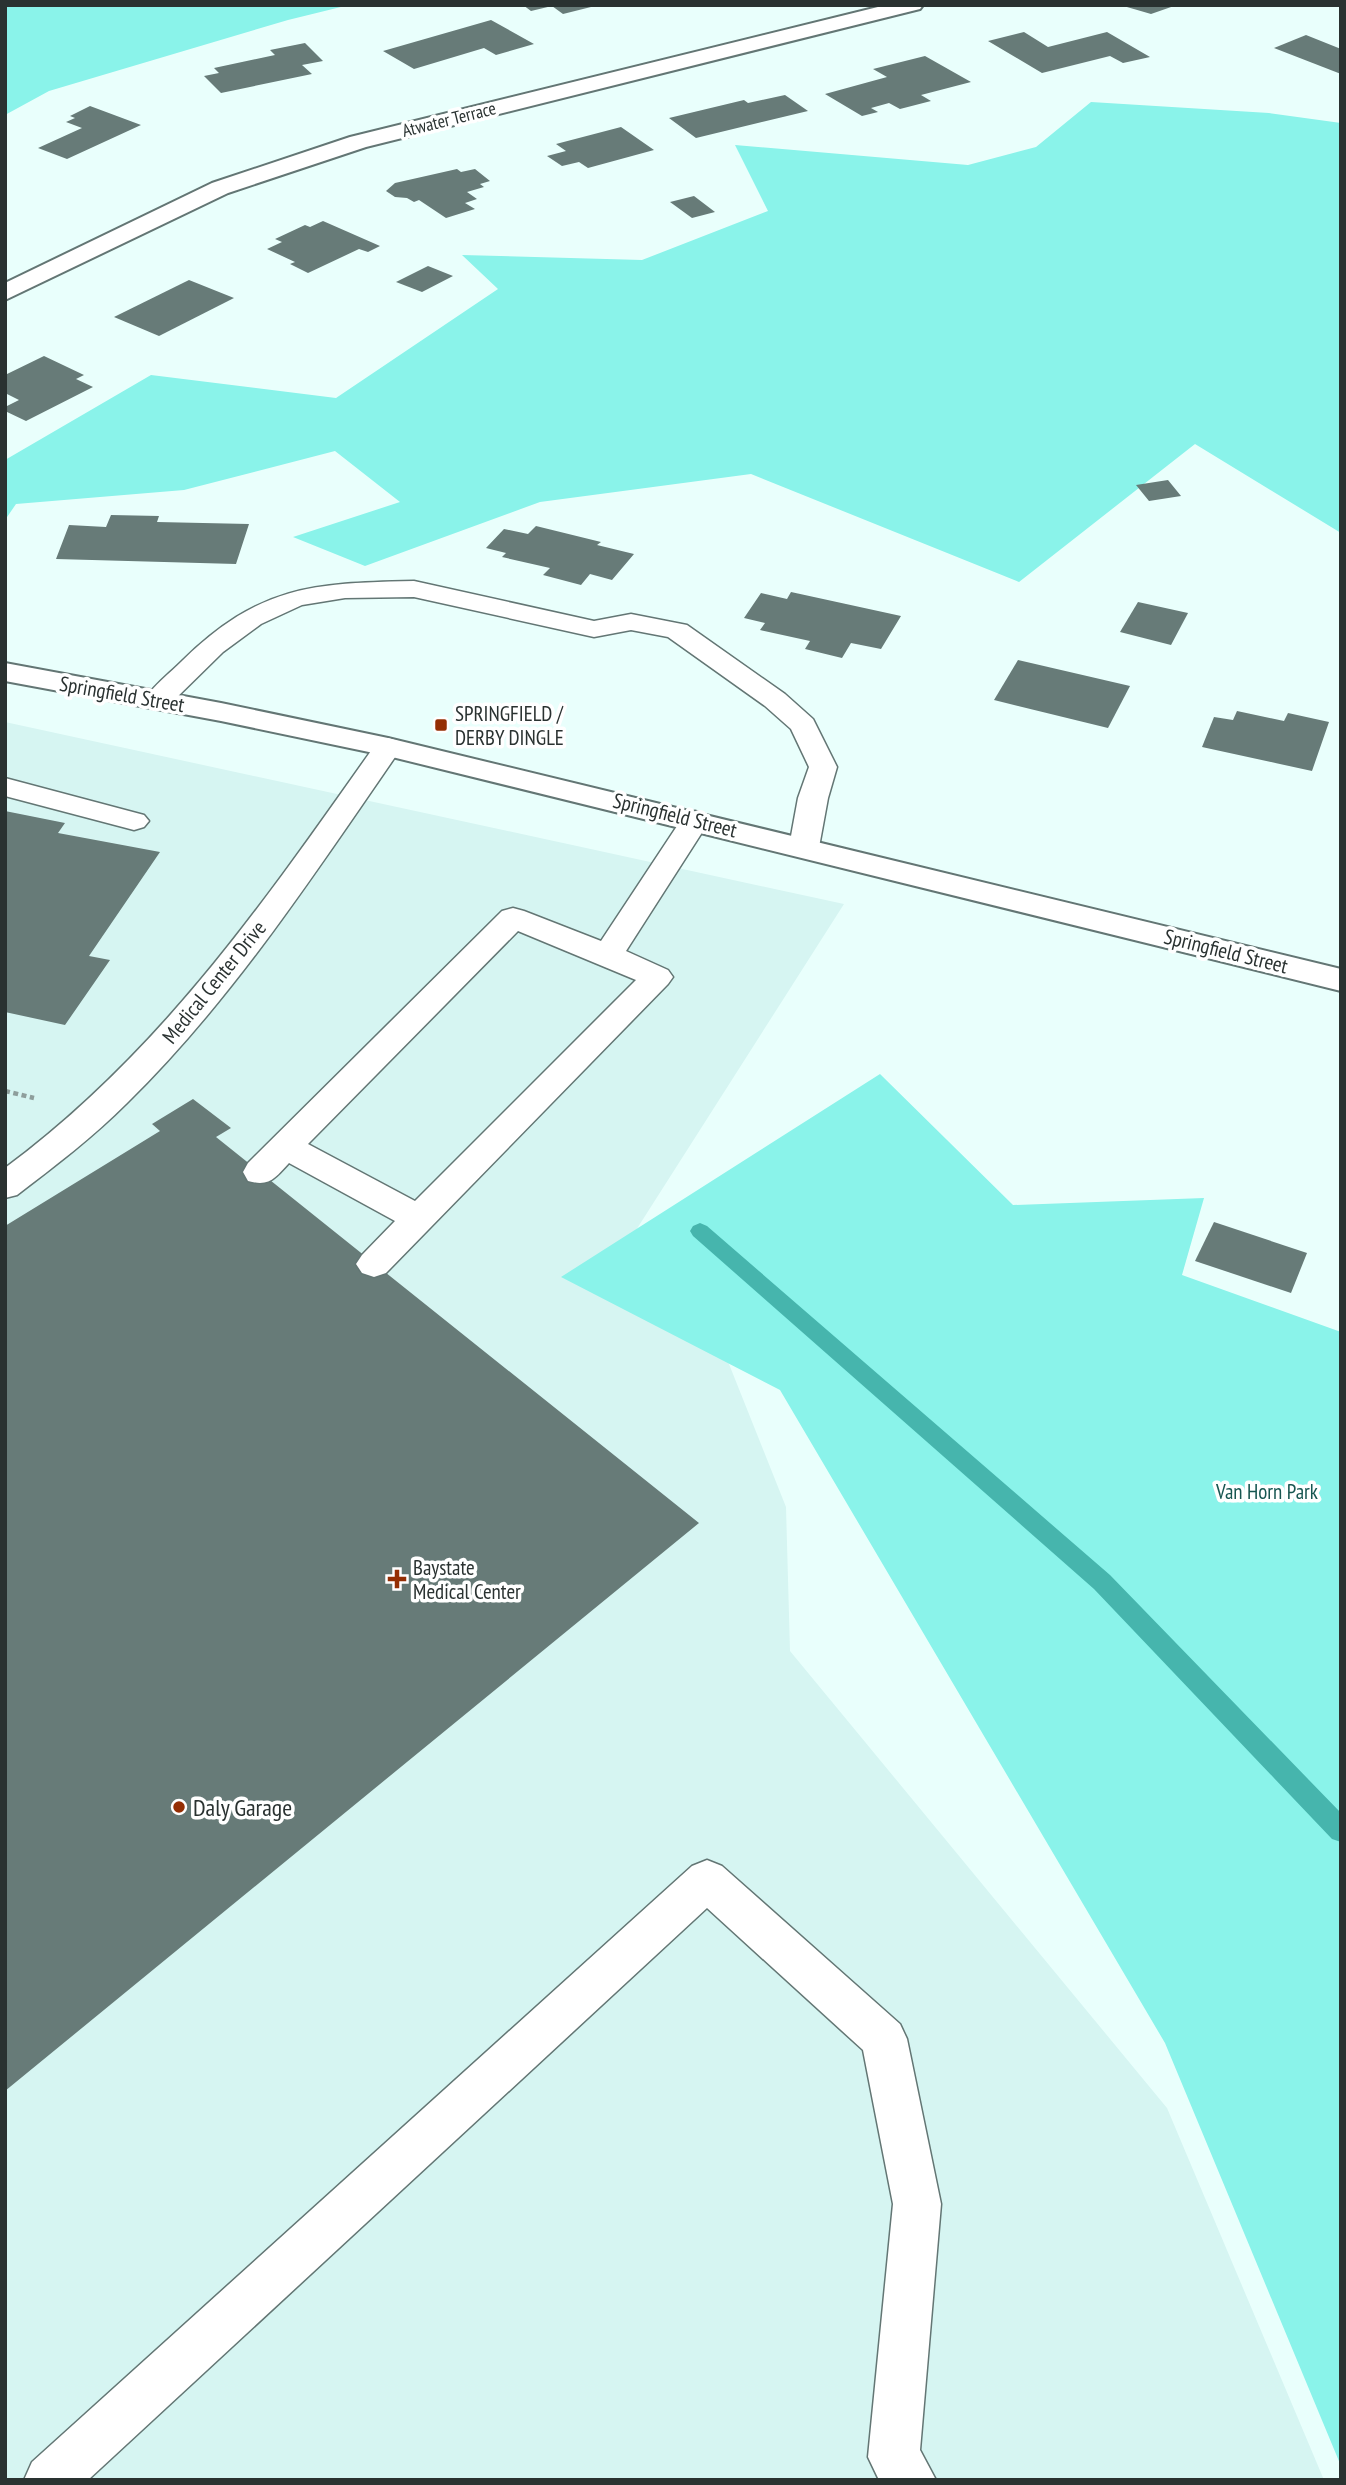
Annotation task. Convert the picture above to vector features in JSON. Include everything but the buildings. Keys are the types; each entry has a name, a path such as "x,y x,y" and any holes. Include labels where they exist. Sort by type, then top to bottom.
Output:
{"street":[{"name":"Atwater Terrace","path":"5,293 220,188 282,166 358,142 628,73 913,5"},
{"name":"Springfield Street","path":"5,673 158,700 388,747 804,846 1341,980"}],"lane":[{"path":"158,700 214,646 252,618 295,598 345,590 414,589 594,629 631,622 677,631 775,700 803,725 823,767 813,798 804,846"},
{"name":"Medical Center Drive","path":"5,1186 90,1119 127,1084 175,1031 264,922 388,747"},
{"path":"5,787 134,821"},
{"path":"608,955 695,820"},
{"path":"260,1172 513,918 657,977 374,1264"},
{"path":"285,1146 419,1217"},
{"path":"50,2480 707,1880 884,2039 917,2204 894,2457 910,2480"}],"path":[{"path":"5,1091 40,1099"}],"shaded area":[{"name":"Baystate Medical Center","path":"5,722 844,904 624,1249 721,1344 786,1507 790,1651 1167,2108 1324,2480 5,2480"}],"green space":[{"path":"5,5 349,5 288,20 49,91 5,115"},
{"path":"1091,102 1269,113 1341,123 1341,533 1195,444 1019,582 751,474 540,502 365,566 293,537 400,502 335,451 184,490 16,504 5,520 5,460 151,375 336,398 498,289 462,255 642,260 768,211 735,145 968,165 1036,147"},
{"name":"Van Horn Park","path":"880,1074 1013,1205 1204,1198 1182,1275 1341,1332 1341,2466 1165,2043 780,1390 561,1277"}],"waterway":[{"path":"700,1231 1102,1582 1341,1831"}],"place":[{"name":"SPRINGFIELD / DERBY DINGLE","path":"441,725"},
{"name":"Baystate Medical Center","path":"397,1579"},
{"name":"Daly Garage","path":"179,1807"}]}
